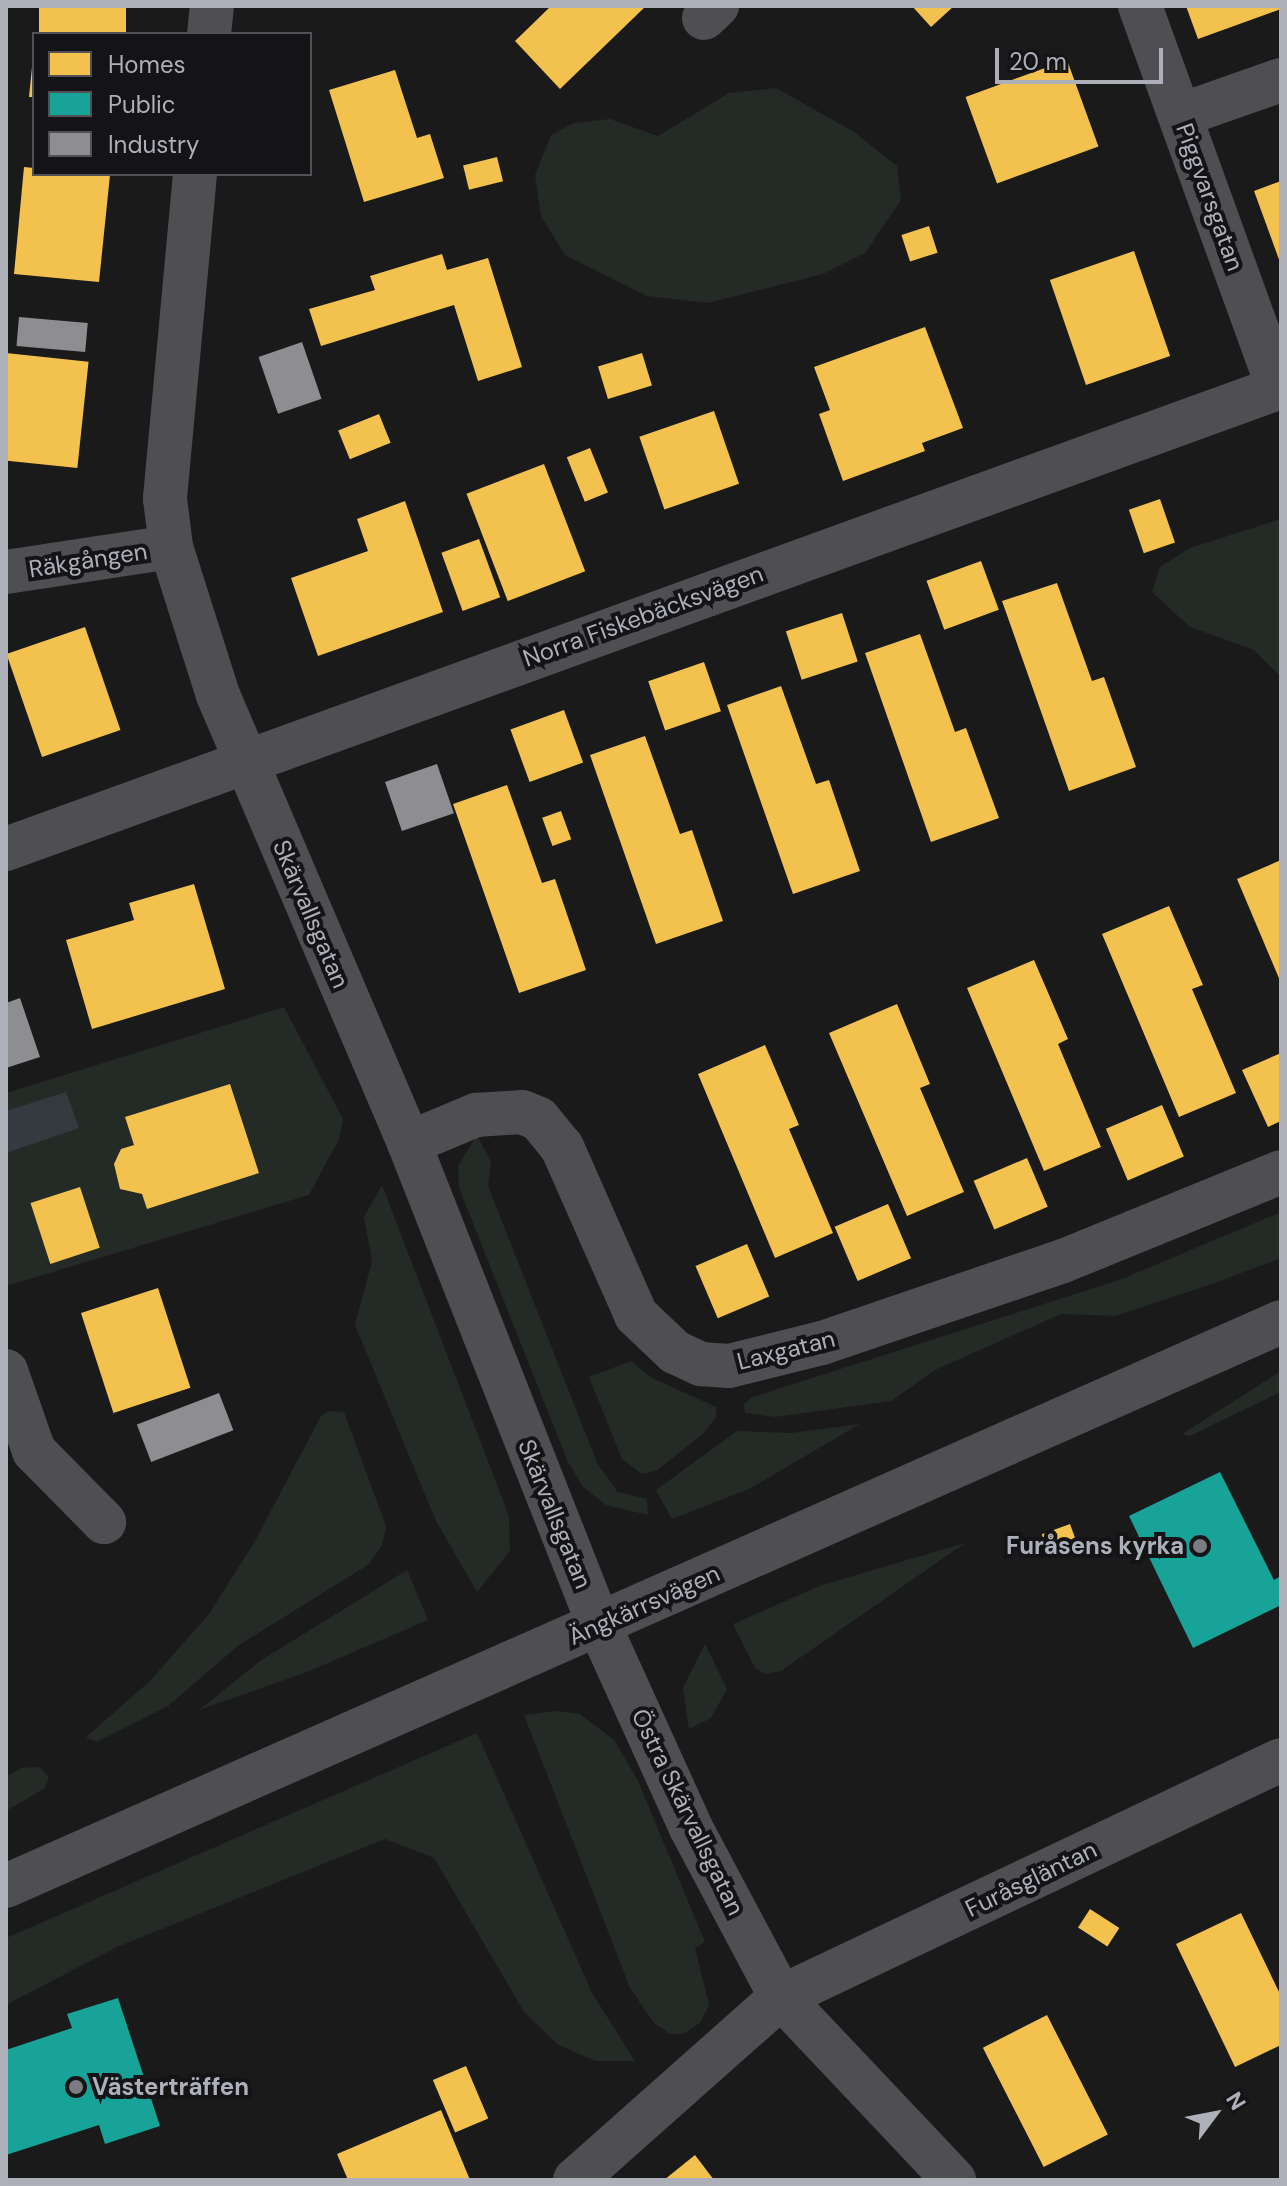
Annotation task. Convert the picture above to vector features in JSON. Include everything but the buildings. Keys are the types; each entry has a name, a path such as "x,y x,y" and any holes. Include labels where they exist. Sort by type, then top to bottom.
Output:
{"street":[{"path":"209,32 212,6"},
{"name":"Piggvarsgatan","path":"1140,6 1280,388"},
{"path":"1181,115 1281,80"},
{"name":"Skärvallsgatan","path":"195,176 167,453 171,547 203,654 409,1143 599,1625"},
{"name":"Norra Fiskebäcksvägen","path":"6,849 245,759 1280,388"},
{"name":"Räkgången","path":"6,572 171,547"},
{"name":"Laxgatan","path":"409,1143 476,1115 522,1112 539,1119 562,1147 636,1315 675,1352 701,1364 729,1366 808,1348 1063,1261 1281,1172"},
{"name":"Ängkärrsvägen","path":"6,1886 1281,1322"},
{"path":"6,1371 34,1451 104,1522"},
{"name":"Östra Skärvallsgatan","path":"599,1625 691,1828 781,1997 954,2180"},
{"name":"Furåsgläntan","path":"781,1997 1281,1760"},
{"path":"575,2180 781,1997"}],"shaded area":[{"path":"776,88 854,132 897,166 901,200 865,253 823,274 708,303 647,296 565,255 541,216 535,175 551,135 574,123 610,119 658,136 729,93"},
{"path":"1281,519 1281,677 1254,650 1190,627 1152,592 1160,567 1190,548"},
{"path":"284,1007 343,1119 339,1139 309,1195 6,1286 6,1093"},
{"path":"66,1092 79,1128 6,1153 6,1111"},
{"path":"477,1135 491,1162 488,1186 598,1465 618,1492 647,1499 648,1515 606,1505 583,1487 568,1462 459,1188 458,1166"},
{"path":"382,1185 509,1516 510,1551 477,1592 436,1521 355,1325 372,1261 364,1217"},
{"path":"1281,1212 1281,1258 1212,1284 1115,1316 1061,1314 935,1370 891,1401 775,1417 745,1413 744,1404 753,1397 1122,1279"},
{"path":"631,1361 652,1378 716,1407 716,1417 703,1434 656,1471 642,1474 622,1459 589,1377"},
{"path":"1281,1371 1281,1392 1190,1436 1182,1434"},
{"path":"330,1411 344,1412 386,1526 382,1546 368,1565 239,1645 168,1706 97,1742 86,1737 150,1681 209,1614 255,1541 321,1416"},
{"path":"860,1424 749,1489 672,1519 656,1490 737,1431 791,1433"},
{"path":"965,1543 781,1671 765,1674 755,1668 733,1624 822,1585"},
{"path":"407,1570 428,1620 307,1672 199,1710 260,1661"},
{"path":"705,1644 727,1689 711,1718 689,1729 683,1688"},
{"path":"555,1711 580,1714 615,1741 638,1781 705,1942 695,1948 709,2005 700,2023 683,2034 670,2034 654,2023 630,1988 524,1715"},
{"path":"477,1733 592,1993 635,2061 595,2061 557,2044 524,2012 434,1858 385,1839 117,1947 6,2005 6,1938"},
{"path":"39,1767 49,1777 45,1788 6,1811 6,1777 21,1768"}],"place":[{"name":"Furåsens kyrka","path":"1200,1546"},
{"name":"Västerträffen","path":"76,2087"}]}
